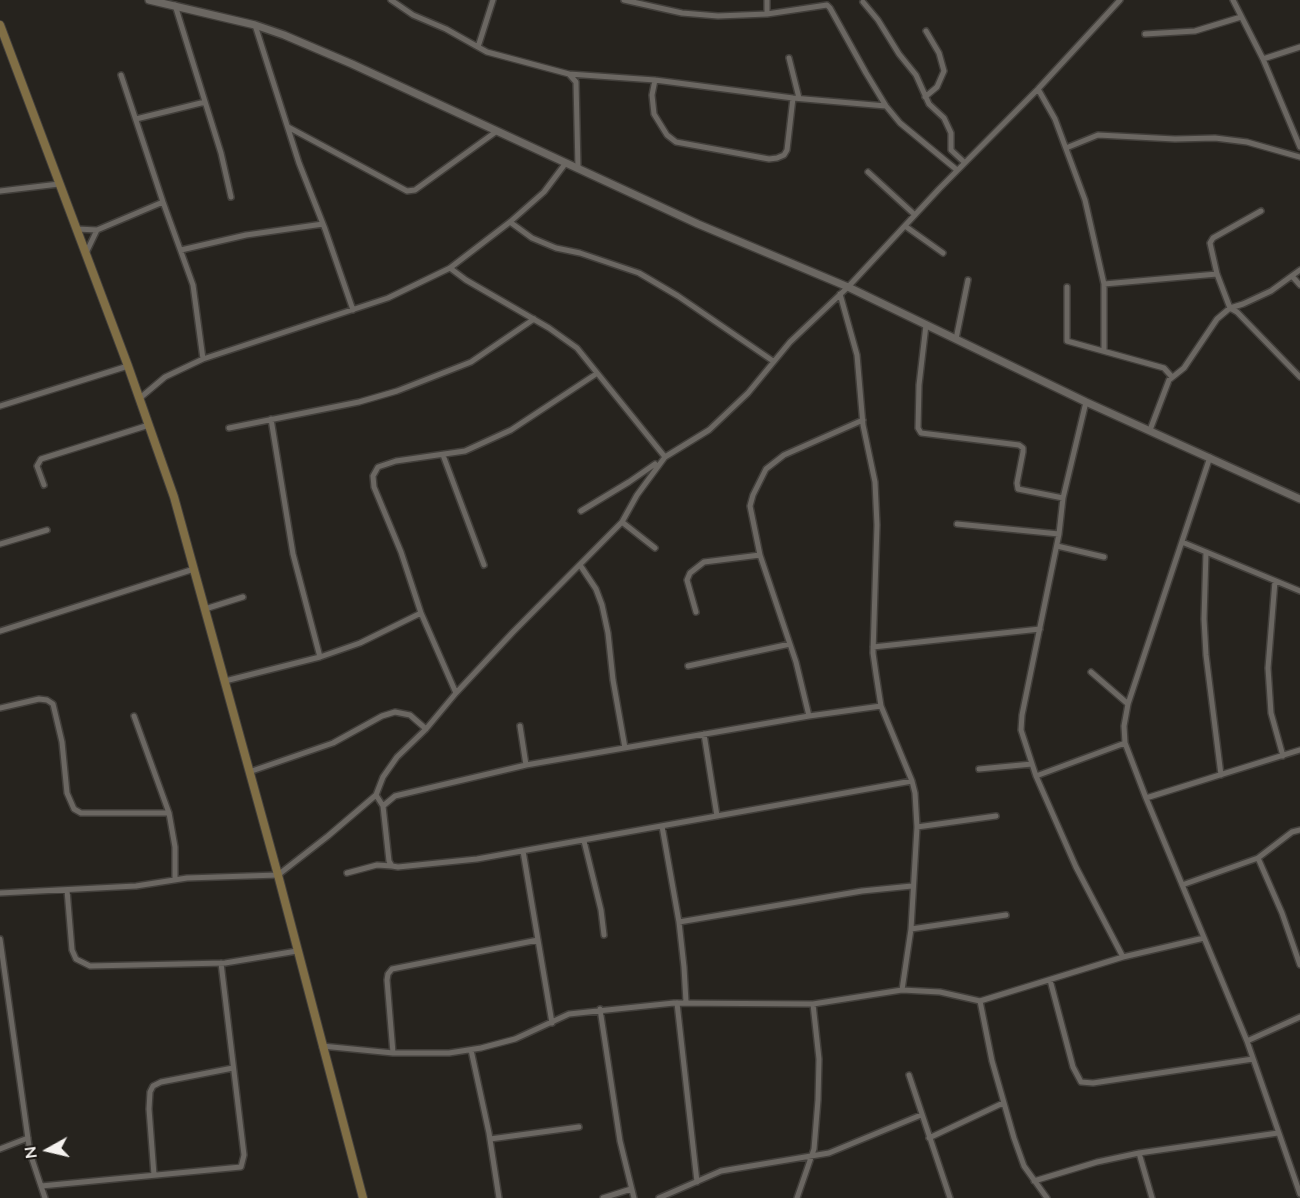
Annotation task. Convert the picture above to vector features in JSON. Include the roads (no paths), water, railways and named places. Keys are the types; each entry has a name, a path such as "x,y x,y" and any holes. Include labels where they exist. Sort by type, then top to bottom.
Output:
{"main road":[{"path":"0,26 150,425 174,497 278,875 363,1198"}],"street":[{"path":"149,0 255,25 352,64 698,224 848,287 1086,402 1300,499"},
{"path":"391,0 413,15 446,29 487,52 569,74 654,80 796,98 886,106"},
{"path":"478,47 493,0"},
{"path":"624,0 682,13 718,16 766,14 827,5 886,106 900,123 957,170"},
{"path":"766,14 767,0"},
{"path":"0,893 136,886 175,880 278,875 328,836 376,795 383,777 397,756 426,729 513,632 622,522 637,495 665,457 709,430 748,393 772,361 848,287 1120,0"},
{"path":"1233,0 1263,59 1300,147"},
{"path":"863,2 878,20 898,54 916,75 929,104 944,118 951,133 951,150 964,162"},
{"path":"175,6 221,153 231,197"},
{"path":"1145,34 1195,31 1241,17"},
{"path":"255,25 299,163 353,310"},
{"path":"925,97 937,87 944,71 939,53 926,31"},
{"path":"1263,59 1300,47"},
{"path":"654,80 652,94 654,114 667,135 676,142 769,159 777,158 784,155 787,150 796,98 789,58"},
{"path":"569,74 576,82 578,168"},
{"path":"122,75 195,295 203,359"},
{"path":"1038,89 1055,119 1085,201 1104,284 1104,351"},
{"path":"136,119 205,102"},
{"path":"288,127 406,191 415,190 496,131"},
{"path":"1066,148 1098,135 1175,139 1215,138 1247,142 1300,157"},
{"path":"140,398 165,377 203,359 388,298 450,268 510,222 544,192 566,164"},
{"path":"868,172 915,215"},
{"path":"0,191 59,184"},
{"path":"77,229 97,230 163,202"},
{"path":"1261,211 1212,238 1210,243 1217,274 1230,308 1237,312 1300,377"},
{"path":"510,222 532,238 556,248 580,253 639,273 678,296 772,361"},
{"path":"181,250 246,235 323,224"},
{"path":"904,226 943,253"},
{"path":"86,253 97,230"},
{"path":"450,268 577,348 665,457"},
{"path":"1150,430 1169,380 1184,368 1217,319 1230,308 1260,297 1300,270"},
{"path":"1104,284 1217,274"},
{"path":"1292,276 1300,285"},
{"path":"956,339 968,280"},
{"path":"1067,287 1067,341 1164,368 1172,377"},
{"path":"840,294 857,355 863,420 875,482 877,525 873,647 876,675 881,706 915,793 917,827 911,928 902,990"},
{"path":"229,428 358,402 397,391 471,362 534,319"},
{"path":"926,325 918,428 921,433 1019,446 1023,448 1023,452 1018,489 1063,498"},
{"path":"0,406 128,366"},
{"path":"456,693 421,613 401,552 374,487 373,476 378,467 396,461 465,451 511,430 596,374"},
{"path":"1086,402 1063,498 1057,546 1022,715 1021,730 1036,776 1076,867 1123,957"},
{"path":"271,419 293,554 320,657"},
{"path":"809,716 790,644 760,555 750,506 766,470 791,450 863,420"},
{"path":"44,485 37,466 41,459 150,425"},
{"path":"443,455 484,565"},
{"path":"1210,457 1128,704 1124,726 1125,743 1247,1041 1300,1194"},
{"path":"581,511 655,464"},
{"path":"629,482 637,495"},
{"path":"622,522 655,548"},
{"path":"957,524 1059,534"},
{"path":"0,544 46,530"},
{"path":"1182,542 1300,591"},
{"path":"1057,546 1104,557"},
{"path":"1206,552 1204,619 1206,655 1221,775"},
{"path":"696,612 687,580 690,573 704,562 760,555"},
{"path":"580,565 596,590 602,605 625,748"},
{"path":"0,631 195,569"},
{"path":"1275,581 1268,668 1271,713 1283,756"},
{"path":"205,609 243,597"},
{"path":"225,681 320,657 360,643 421,613"},
{"path":"873,647 1040,629"},
{"path":"688,666 790,644"},
{"path":"1091,672 1128,704"},
{"path":"0,708 39,699 47,699 54,704 62,742 67,794 74,809 81,813 169,813"},
{"path":"383,806 395,796 526,765 809,716 881,706"},
{"path":"249,772 333,743 382,716 394,712 410,715 426,729"},
{"path":"134,716 169,813 175,847 175,880"},
{"path":"520,726 526,765"},
{"path":"704,734 717,816"},
{"path":"1036,776 1125,743"},
{"path":"1146,798 1300,750"},
{"path":"979,769 1032,764"},
{"path":"347,873 377,865 392,866 477,859 912,781"},
{"path":"376,795 383,806 387,853 392,866"},
{"path":"917,827 996,816"},
{"path":"662,826 679,922 686,1002"},
{"path":"1182,885 1258,858 1292,832 1300,829"},
{"path":"584,841 601,910 604,935"},
{"path":"523,851 552,1023"},
{"path":"1258,858 1282,913 1300,964"},
{"path":"679,922 862,891 912,886"},
{"path":"67,890 72,950 76,958 90,966 221,963 297,951"},
{"path":"911,928 1006,915"},
{"path":"322,1046 393,1053 449,1053 514,1039 569,1014 600,1009 686,1002 813,1004 902,990 940,992 980,1001 1123,957 1204,938"},
{"path":"0,939 3,992 28,1138 34,1170 45,1198"},
{"path":"393,1053 387,980 392,969 538,940"},
{"path":"41,1186 241,1167 244,1155 221,963"},
{"path":"1050,980 1073,1067 1080,1082 1093,1083 1253,1059"},
{"path":"980,1001 983,1023 1003,1103 1024,1166 1047,1198"},
{"path":"677,1003 697,1182"},
{"path":"797,1198 812,1155 820,1077 813,1004"},
{"path":"600,1009 614,1107 634,1198"},
{"path":"1247,1041 1300,1017"},
{"path":"471,1050 490,1139 499,1198"},
{"path":"154,1175 149,1109 150,1092 153,1086 161,1082 233,1068"},
{"path":"909,1075 950,1198"},
{"path":"929,1138 1003,1103"},
{"path":"658,1198 721,1171 829,1153 921,1116"},
{"path":"490,1139 579,1128"},
{"path":"1034,1181 1097,1162 1139,1153 1278,1133"},
{"path":"0,1149 28,1138"},
{"path":"1139,1153 1152,1198"},
{"path":"603,1198 631,1189"}]}
